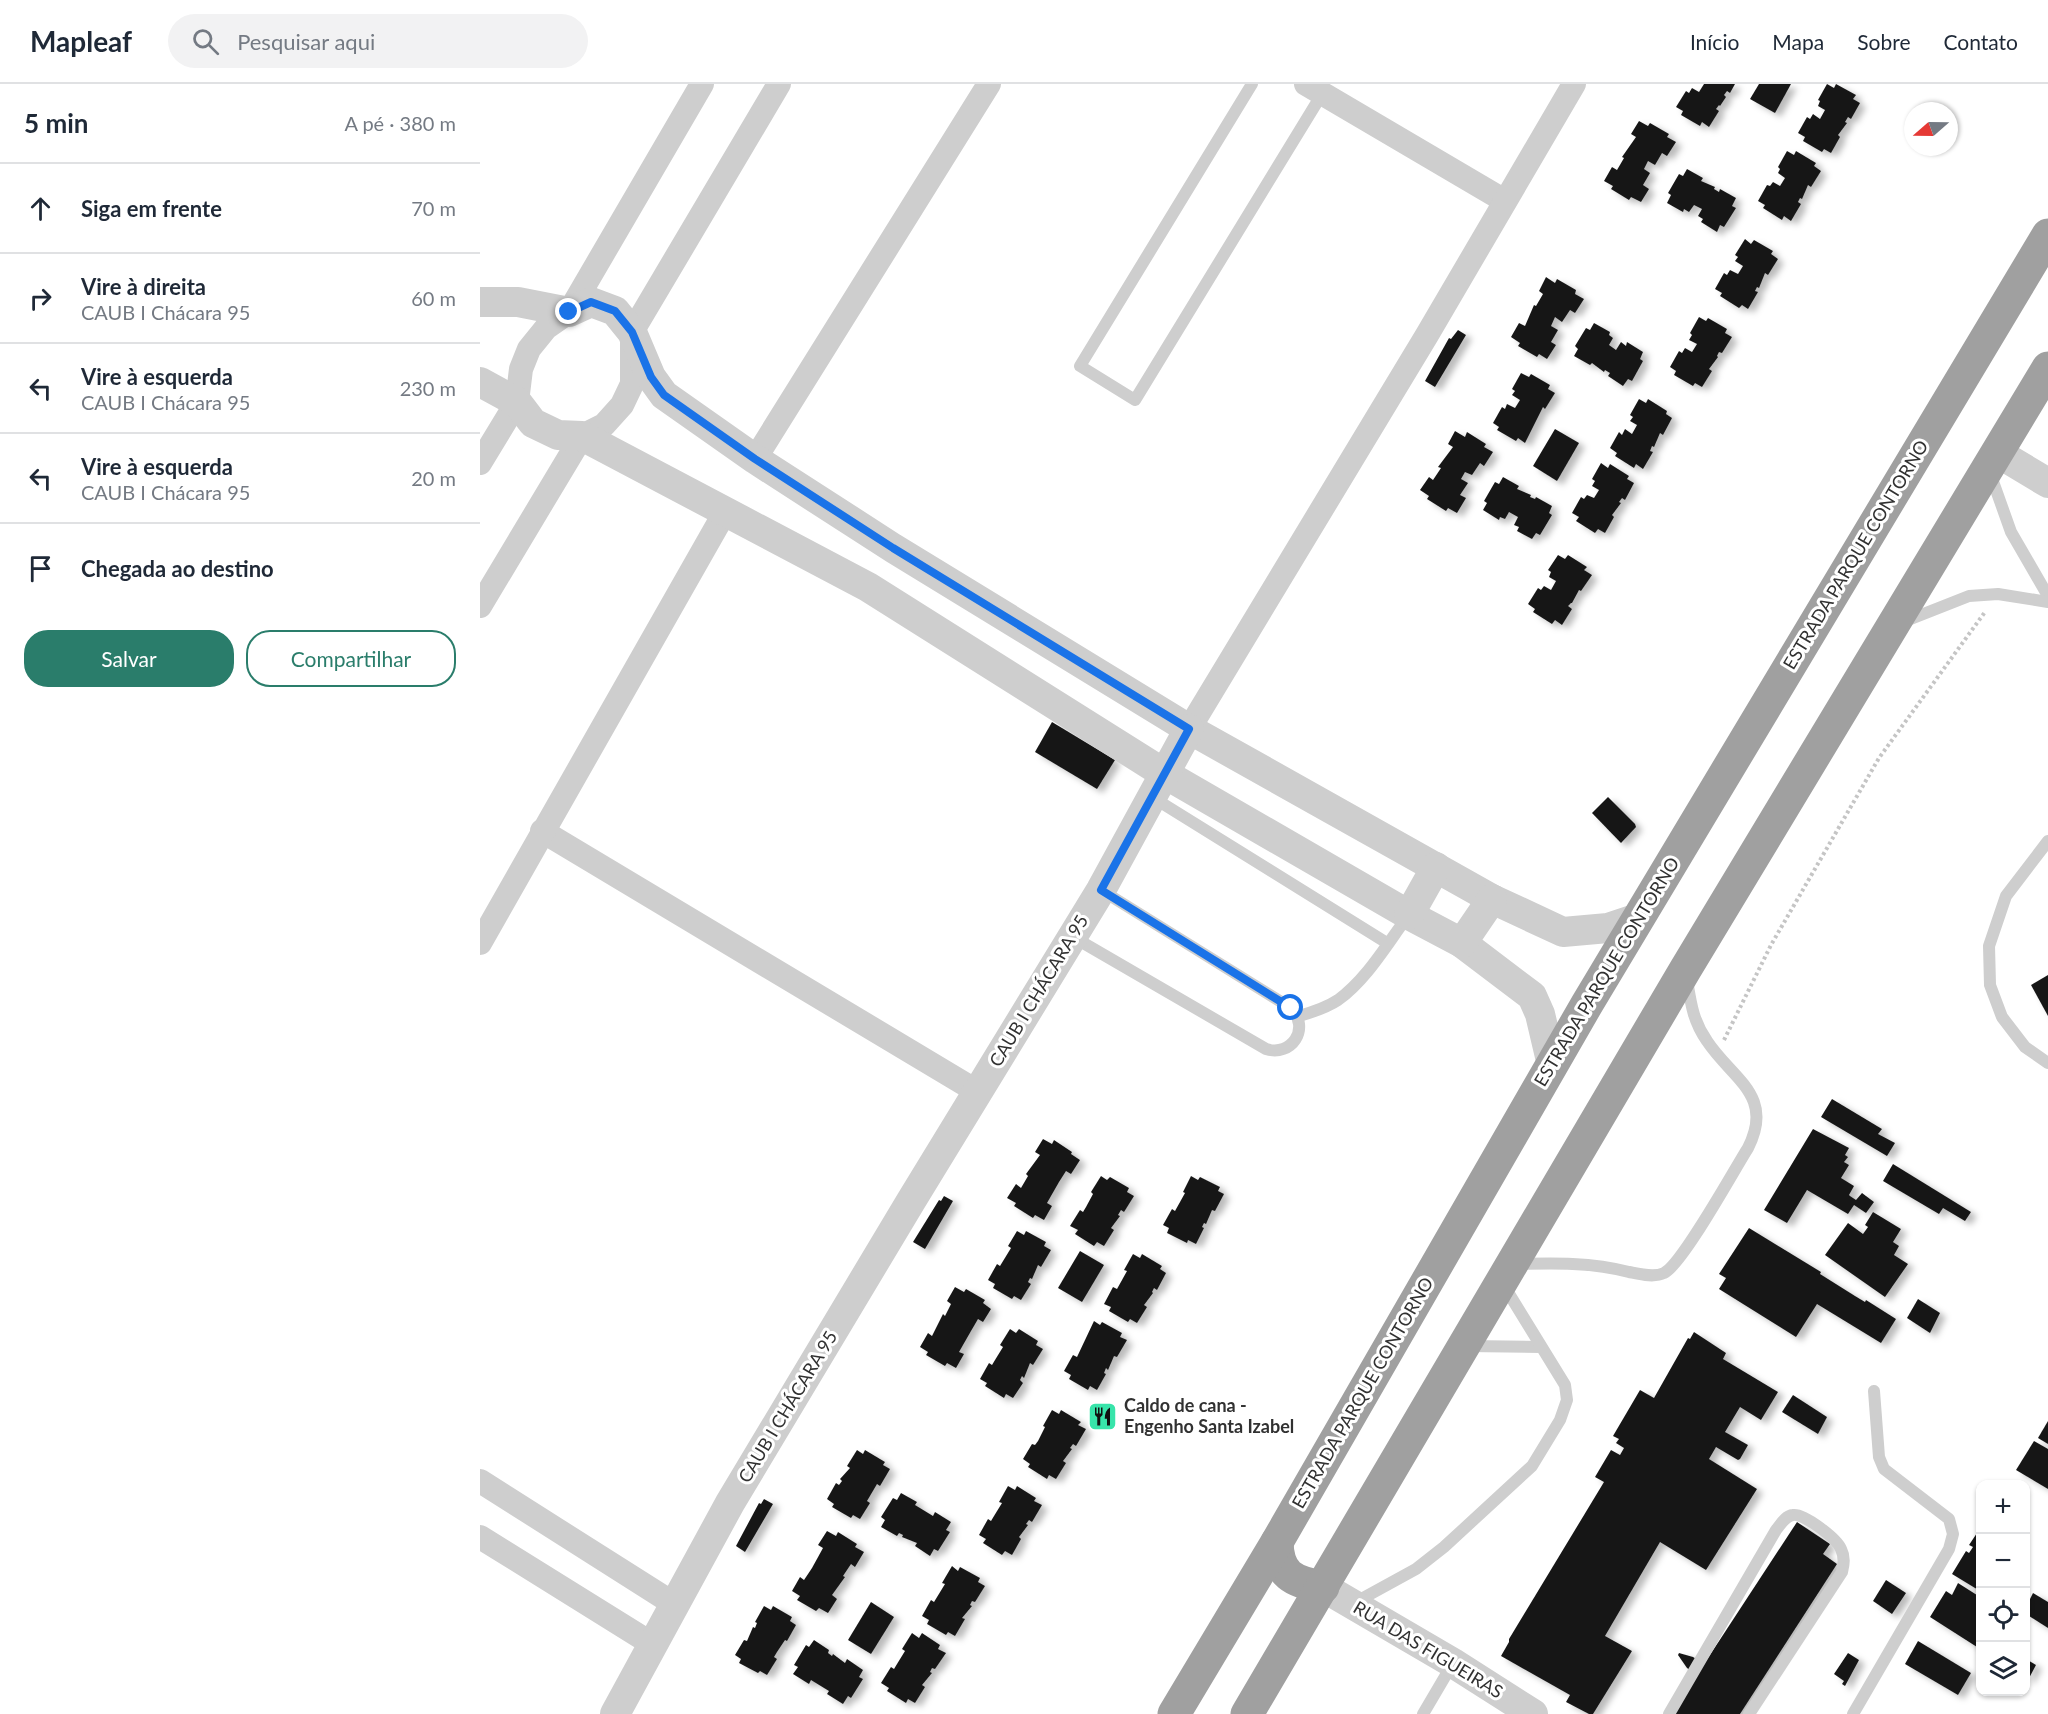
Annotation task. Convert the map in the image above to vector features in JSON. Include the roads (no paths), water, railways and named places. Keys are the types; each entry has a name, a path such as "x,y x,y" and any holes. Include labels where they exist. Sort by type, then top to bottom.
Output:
{"highway":[{"name":"ESTRADA PARQUE CONTORNO","path":"1174,1714 1277,1542 1638,918 2048,235"},
{"path":"1247,1714 1685,970 2048,368"},
{"path":"1277,1542 1277,1555 1281,1566 1289,1576 1299,1582 1323,1587"}],"street":[{"path":"569,312 702,84"},
{"path":"480,606 582,436 604,425 622,405 632,384 632,332 779,84"},
{"path":"755,459 989,84"},
{"path":"1189,729 1421,346 1574,84"},
{"path":"1314,89 1505,201"},
{"path":"480,302 518,302 569,312"},
{"path":"480,463 517,402 521,369 529,349 546,328 569,312 591,302 615,311 632,332 651,377 664,395 755,459 893,548 1189,729 1492,899 1563,932 1608,928 1638,918"},
{"path":"480,382 517,402 533,423 558,435 582,436 868,587 1158,785 1462,943 1532,996 1540,1014 1552,1065"},
{"path":"1993,461 2048,483"},
{"path":"480,943 725,512"},
{"path":"868,587 868,577 876,563 883,554 893,548"},
{"name":"CAUB I CHÁCARA 95","path":"615,1714 730,1503 1101,890 1189,729"},
{"path":"542,831 978,1092"},
{"path":"1408,915 1436,867"},
{"path":"1462,943 1492,899"},
{"path":"480,1480 674,1604"},
{"path":"480,1537 652,1644"},
{"name":"RUA DAS FIGUEIRAS","path":"1323,1587 1353,1603 1533,1714"}],"lane":[{"path":"1252,84 1080,366 1135,400 1314,89"},
{"path":"1993,461 2011,532 2048,596"},
{"path":"1893,626 1969,596 1998,594 2048,602"},
{"path":"1158,785 1387,943"},
{"path":"2048,841 2006,896 1989,946 1990,985 2002,1017 2025,1047 2048,1063"},
{"path":"1072,937 1266,1049 1275,1052 1285,1050 1297,1036 1301,1025 1299,1016 1291,1008 1101,890"},
{"path":"1299,1016 1323,1008 1356,985 1408,915"},
{"path":"1353,1603 1416,1569 1444,1547 1532,1466 1560,1420 1567,1400 1565,1385 1541,1347 1508,1273 1572,1262 1610,1267 1644,1276 1664,1273 1682,1256 1754,1136 1756,1120 1753,1097 1736,1073 1716,1054 1693,1018 1685,970"},
{"path":"1465,1346 1541,1347"},
{"path":"1853,1714 1949,1549 1953,1534 1949,1519 1884,1469 1880,1457 1874,1390"},
{"path":"1669,1714 1776,1530 1784,1519 1792,1515 1801,1515 1835,1540 1845,1561 1842,1572 1749,1714"},
{"path":"1423,1714 1453,1664"}],"place":[{"name":"Caldo de cana - Engenho Santa Izabel","path":"1103,1416"}]}
